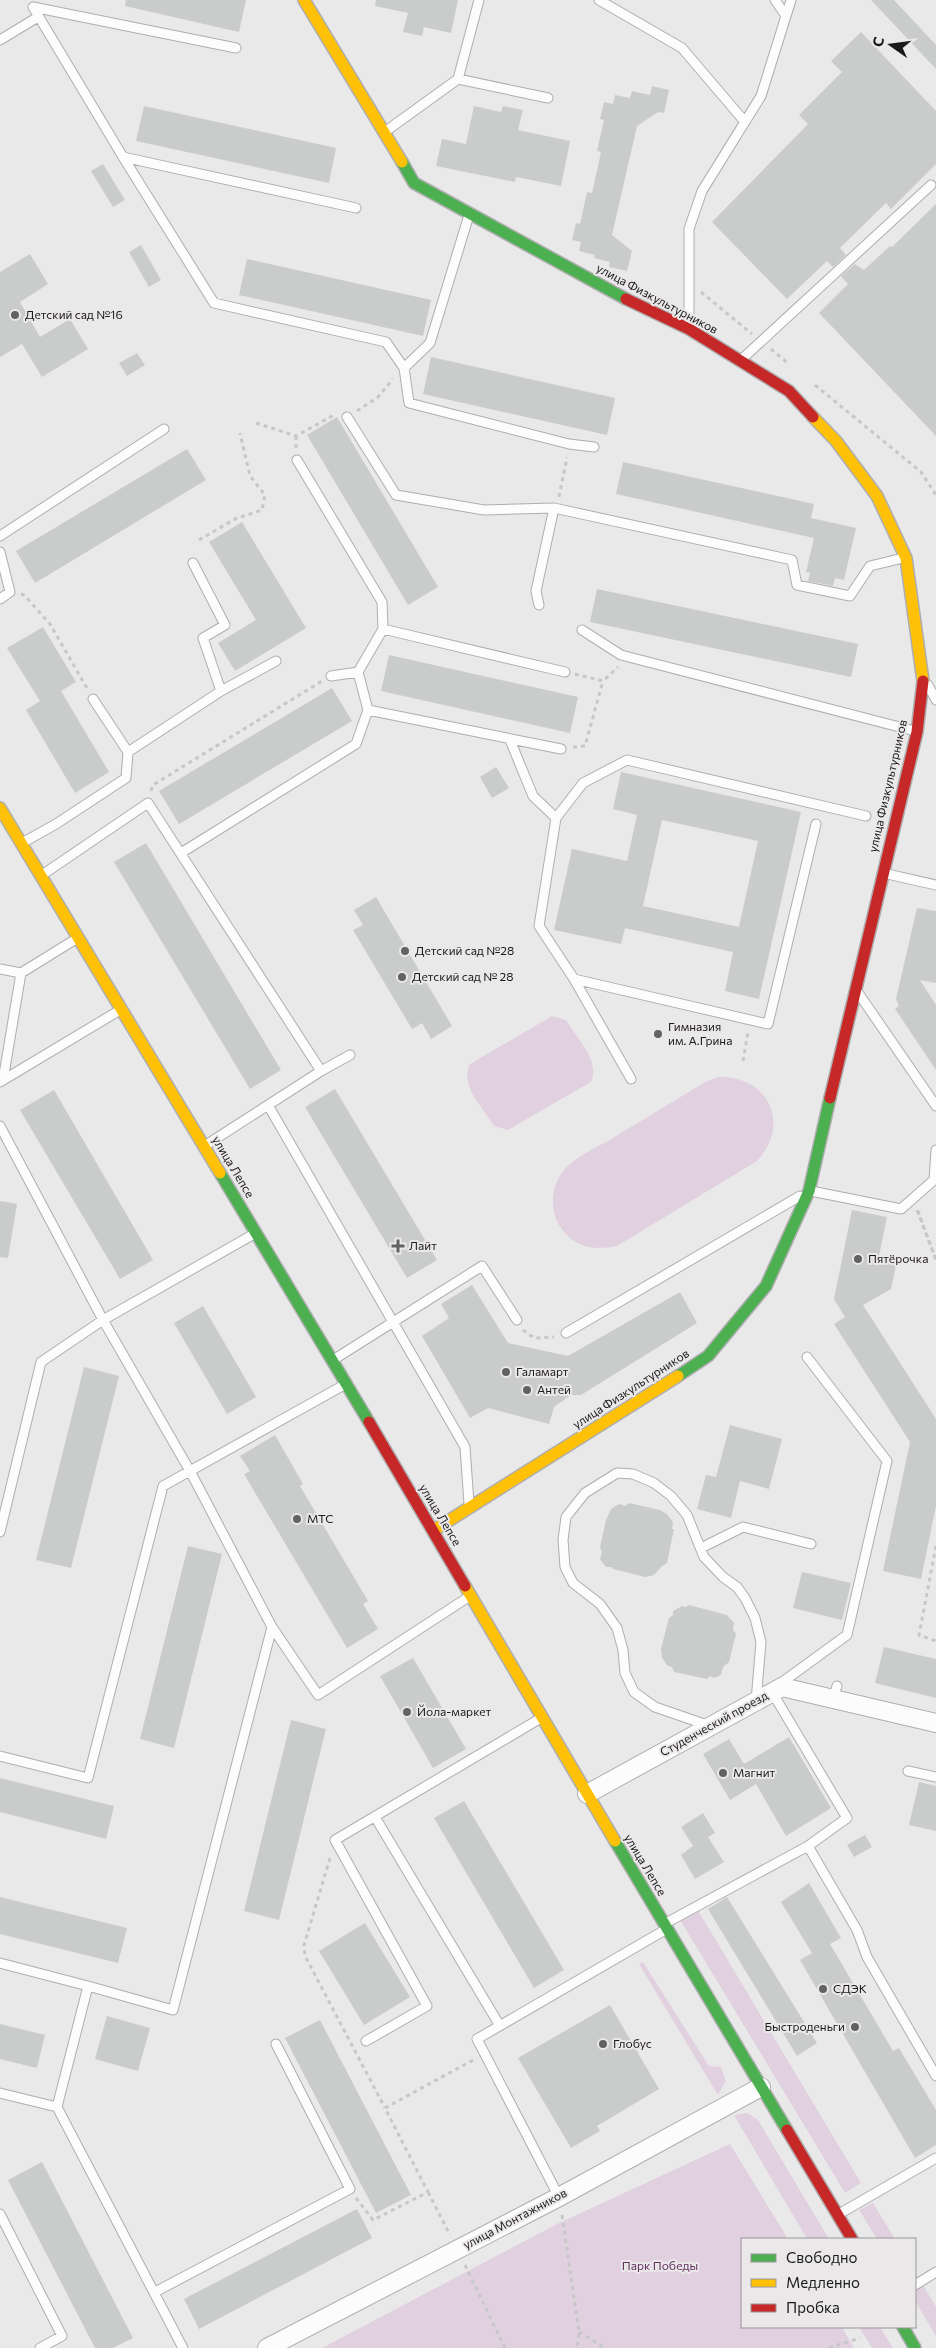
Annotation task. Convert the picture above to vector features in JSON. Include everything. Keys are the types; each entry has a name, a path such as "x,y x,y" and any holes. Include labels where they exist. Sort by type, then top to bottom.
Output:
{"street":[{"name":"улица Физкультурников","path":"304,0 414,183 643,308 689,329 789,391 836,441 877,496 906,558 923,676 917,732 882,873 809,1191 766,1286 708,1356 655,1392 434,1530"},
{"name":"улица Лепсе","path":"0,809 257,1233 434,1530 542,1718 851,2238"},
{"name":"Студенческий проезд","path":"587,1794 782,1687 835,1692 936,1723"},
{"name":"улица Монтажников","path":"267,2348 559,2197 760,2087"},
{"path":"904,2328 916,2348"}],"lane":[{"path":"384,133 458,79 479,0"},
{"path":"599,0 682,48 745,122"},
{"path":"775,0 786,16"},
{"path":"689,329 689,229 702,191 761,96 791,0"},
{"path":"31,3 123,157 214,303 386,342 404,368 409,403 569,444 594,447"},
{"path":"31,3 236,48"},
{"path":"0,40 38,17"},
{"path":"458,79 548,98"},
{"path":"123,157 356,208"},
{"path":"740,361 931,185"},
{"path":"404,368 430,343 469,214"},
{"path":"347,417 396,495 484,510 554,508 792,560 797,585 850,596 870,566 906,558"},
{"path":"0,536 164,429"},
{"path":"181,853 356,744 368,710 358,672 383,629 382,602 297,460"},
{"path":"538,606 536,591 554,508"},
{"path":"0,552 10,592 0,599"},
{"path":"193,564 225,626 204,638 222,690"},
{"path":"383,629 565,672"},
{"path":"582,630 621,654 917,732"},
{"path":"128,752 222,690 276,661"},
{"path":"331,676 358,672"},
{"path":"923,676 936,700"},
{"path":"22,843 56,824 126,778 128,752 93,699"},
{"path":"368,710 561,749"},
{"path":"510,740 533,796 556,818"},
{"path":"631,1079 574,979 539,926 556,818 583,783 628,760 866,816"},
{"path":"41,876 148,803 321,1071"},
{"path":"574,979 768,1024 816,824"},
{"path":"882,873 936,885"},
{"path":"0,969 21,973 78,937"},
{"path":"1,1081 21,973"},
{"path":"856,990 936,1106"},
{"path":"1,1081 121,1009"},
{"path":"204,1146 321,1071 350,1056"},
{"path":"268,1105 390,1322 465,1447 469,1508"},
{"path":"0,1126 103,1320 190,1470 272,1627 318,1696 472,1595"},
{"path":"566,1333 809,1191 900,1209 934,1180 936,1150"},
{"path":"0,1532 41,1362 103,1320 257,1233"},
{"path":"332,1360 482,1266 517,1320"},
{"path":"756,1701 847,1635 888,1461 807,1356"},
{"path":"0,1756 88,1778 163,1486 346,1383"},
{"path":"710,1726 655,1707 634,1692 624,1673 623,1650 617,1628 600,1604 573,1583 565,1567 563,1540 566,1518 585,1493 617,1473 633,1474 654,1483 671,1496 687,1515 700,1548 711,1566 737,1587 755,1618 761,1642 756,1701"},
{"path":"700,1548 743,1527 811,1544"},
{"path":"0,1963 173,2010 272,1627"},
{"path":"559,2197 477,2039 666,1926 808,1846 847,1818 772,1692"},
{"path":"366,2041 427,2006 335,1840 542,1718"},
{"path":"908,1771 936,1777"},
{"path":"375,1817 500,2026"},
{"path":"808,1846 857,1930 867,1957 936,2076"},
{"path":"88,1986 57,2107 183,2348"},
{"path":"155,2292 350,2189 276,2044"},
{"path":"0,2092 57,2107"},
{"path":"837,2215 936,2158"},
{"path":"0,2214 62,2336 40,2348"},
{"path":"916,2284 936,2272"}],"path":[{"path":"256,423 296,436 340,411 347,417 378,397 388,385"},
{"path":"199,540 235,519 262,510 265,495 250,476 240,434"},
{"path":"562,487 569,444"},
{"path":"24,595 50,624 93,699"},
{"path":"561,749 585,746 603,681 618,668"},
{"path":"565,672 603,681"},
{"path":"148,803 153,785 331,676"},
{"path":"743,1061 745,1049"},
{"path":"913,1198 936,1260"},
{"path":"523,1329 534,1338 549,1338"},
{"path":"936,1546 919,1635 936,1641"},
{"path":"335,1840 304,1945 305,1956 386,2108 505,2348"},
{"path":"386,2108 484,2053"},
{"path":"350,2189 373,2220 428,2192"},
{"path":"559,2197 579,2332 577,2348"},
{"path":"579,2332 605,2348"},
{"path":"829,2348 860,2338"}],"green space":[{"path":"552,1016 566,1020 586,1050 593,1066 591,1082 508,1130 494,1126 470,1088 467,1072 470,1064"},
{"path":"718,1077 735,1079 750,1084 762,1093 769,1104 773,1118 773,1132 767,1147 757,1161 617,1246 589,1247 570,1238 556,1219 553,1202 556,1185 564,1170 584,1154 705,1082"},
{"path":"696,1907 861,2183 845,2193 679,1918"},
{"path":"643,1962 709,2066 721,2067 726,2081 718,2095 639,1964"},
{"path":"747,2113 758,2120 828,2238 806,2238 734,2115"},
{"name":"Парк Победы","path":"730,2144 787,2238 741,2238 741,2328 843,2328 854,2348 322,2348 557,2224"},
{"path":"873,2203 894,2238 876,2238 859,2210"},
{"path":"916,2274 936,2307 936,2336 916,2303"},
{"path":"860,2328 881,2328 893,2348 872,2348"}],"building":[{"path":"126,0 246,0 239,32 125,6"},
{"path":"376,0 458,0 451,33 424,27 422,36 403,32 408,13 375,6"},
{"path":"871,0 894,0 936,45 936,69"},
{"path":"861,32 936,111 936,164 891,209 886,203 840,248 846,255 833,267 827,261 787,299 712,222 808,124 799,115 842,72 831,61"},
{"path":"652,86 669,90 664,113 658,112 637,126 612,235 632,251 627,271 609,267 610,262 594,258 595,255 579,251 581,242 572,240 576,223 580,224 587,192 592,193 601,152 597,151 604,120 600,119 604,102 613,104 615,95 630,98 632,91 650,95"},
{"path":"144,106 336,148 329,183 136,141"},
{"path":"474,106 501,112 503,106 523,110 518,130 570,141 561,186 516,177 515,182 436,166 442,139 466,144"},
{"path":"103,164 125,200 113,207 91,171"},
{"path":"936,204 936,436 819,313 848,284 841,276 855,264 864,270 890,246 892,247"},
{"path":"141,245 161,280 149,287 129,252"},
{"name":"Детский сад №16","path":"30,254 48,284 20,302 40,337 70,319 88,349 42,377 22,344 0,357 0,272"},
{"path":"247,259 431,300 423,336 239,295"},
{"path":"137,353 145,365 127,376 119,363"},
{"path":"431,357 615,398 607,435 423,394"},
{"path":"337,417 438,587 408,605 307,435"},
{"path":"187,449 206,480 35,583 16,551"},
{"path":"623,462 814,504 811,518 856,528 844,580 835,578 833,586 808,581 810,573 806,572 814,538 616,494"},
{"path":"242,522 306,628 235,671 218,643 256,620 209,542"},
{"path":"597,589 858,644 851,677 590,622"},
{"path":"43,627 76,682 61,691 109,772 75,793 26,710 40,701 7,648"},
{"path":"389,655 578,697 570,733 381,691"},
{"path":"332,688 352,721 179,824 159,791"},
{"path":"496,767 509,788 492,798 480,777"},
{"path":"621,772 801,812 759,999 725,991 733,952 625,928 621,944 554,930 572,849 627,861 637,815 613,809","holes":["662,820 758,841 739,927 643,906"]},
{"path":"146,843 281,1070 250,1089 114,862"},
{"name":"Детский сад № 28","path":"376,897 452,1026 431,1039 422,1023 412,1029 353,930 363,925 354,910"},
{"path":"917,908 936,911 936,983 920,980 936,1005 936,1070 895,1009 899,1006 896,999"},
{"path":"335,1089 437,1260 407,1278 305,1107"},
{"path":"54,1090 153,1260 120,1279 20,1110"},
{"path":"0,1201 17,1204 8,1258 0,1257"},
{"path":"852,1210 887,1217 879,1256 897,1260 891,1289 863,1305 936,1419 936,1506 921,1579 883,1571 910,1442 834,1324 845,1317 834,1299"},
{"path":"472,1285 508,1343 568,1356 680,1292 697,1323 581,1395 571,1395 554,1407 549,1424 488,1408 470,1418 422,1336 449,1318 441,1304"},
{"path":"203,1306 256,1397 227,1414 174,1323"},
{"path":"84,1367 119,1376 71,1568 36,1560"},
{"path":"730,1425 782,1439 769,1489 740,1481 731,1518 697,1509 706,1475 716,1477"},
{"path":"275,1435 303,1484 300,1486 368,1601 363,1604 378,1629 347,1648 244,1474 250,1471 240,1456"},
{"path":"629,1503 660,1510 667,1514 673,1522 672,1529 674,1529 667,1563 654,1575 645,1577 606,1567 600,1559 602,1552 600,1547 606,1520 611,1509 619,1504 625,1506"},
{"path":"188,1546 222,1554 174,1748 140,1739"},
{"path":"802,1572 851,1583 842,1620 793,1608"},
{"path":"689,1605 727,1615 734,1623 733,1630 736,1634 729,1662 723,1667 721,1675 714,1678 710,1676 707,1679 674,1672 672,1667 668,1666 662,1658 661,1649 669,1618 673,1615 673,1611 682,1606"},
{"path":"884,1647 936,1659 936,1698 875,1683"},
{"path":"413,1658 466,1749 433,1768 380,1676"},
{"path":"291,1720 326,1729 279,1920 244,1911"},
{"path":"789,1737 831,1808 786,1836 756,1784 730,1800 703,1754 729,1739 744,1764"},
{"path":"0,1778 114,1806 106,1839 0,1812"},
{"path":"919,1782 936,1786 936,1831 909,1825"},
{"path":"464,1801 564,1970 534,1988 434,1818"},
{"path":"703,1813 715,1833 708,1837 724,1862 695,1879 681,1855 693,1846 681,1827"},
{"path":"865,1835 872,1847 854,1857 847,1845"},
{"path":"809,1883 841,1938 830,1944 893,2051 899,2048 936,2110 936,2145 915,2158 800,1960 812,1953 781,1902"},
{"path":"0,1897 127,1928 118,1963 0,1934"},
{"path":"727,1897 817,2043 797,2056 708,1909"},
{"path":"365,1923 410,1997 364,2025 319,1951"},
{"path":"610,2005 659,2089 597,2126 600,2131 571,2148 518,2058"},
{"path":"107,2016 150,2028 138,2071 95,2059"},
{"path":"320,2020 411,2195 376,2213 285,2038"},
{"path":"0,2024 45,2035 37,2068 0,2059"},
{"path":"42,2162 133,2338 113,2348 95,2348 8,2180"},
{"path":"357,2209 372,2238 199,2329 184,2299"}],"traffic: fast":[{"path":"402,162 414,183 626,299"},
{"path":"678,1376 708,1356 766,1286 809,1191 830,1098"},
{"path":"220,1173 369,1422"},
{"path":"615,1841 787,2130"},
{"path":"904,2328 915,2348"}],"traffic: slow":[{"path":"304,0 402,162"},
{"path":"813,417 836,441 877,496 906,558 923,681"},
{"path":"0,808 220,1173"},
{"path":"434,1530 678,1376"},
{"path":"465,1586 615,1841"}],"traffic: jam":[{"path":"626,299 689,329 789,391 813,417"},
{"path":"830,1098 917,732 923,681"},
{"path":"369,1422 465,1586"},
{"path":"787,2130 851,2238"}],"place":[{"name":"Детский сад №16","path":"15,315"},
{"name":"Детский сад №28","path":"405,951"},
{"name":"Детский сад № 28","path":"402,977"},
{"name":"Гимназия им. А.Грина","path":"658,1034"},
{"name":"Лайт","path":"398,1246"},
{"name":"Пятёрочка","path":"858,1259"},
{"name":"Галамарт","path":"506,1372"},
{"name":"Антей","path":"527,1390"},
{"name":"МТС","path":"297,1519"},
{"name":"Йола-маркет","path":"407,1712"},
{"name":"Магнит","path":"723,1773"},
{"name":"СДЭК","path":"823,1989"},
{"name":"Быстроденьги","path":"855,2027"},
{"name":"Глобус","path":"603,2044"}]}
